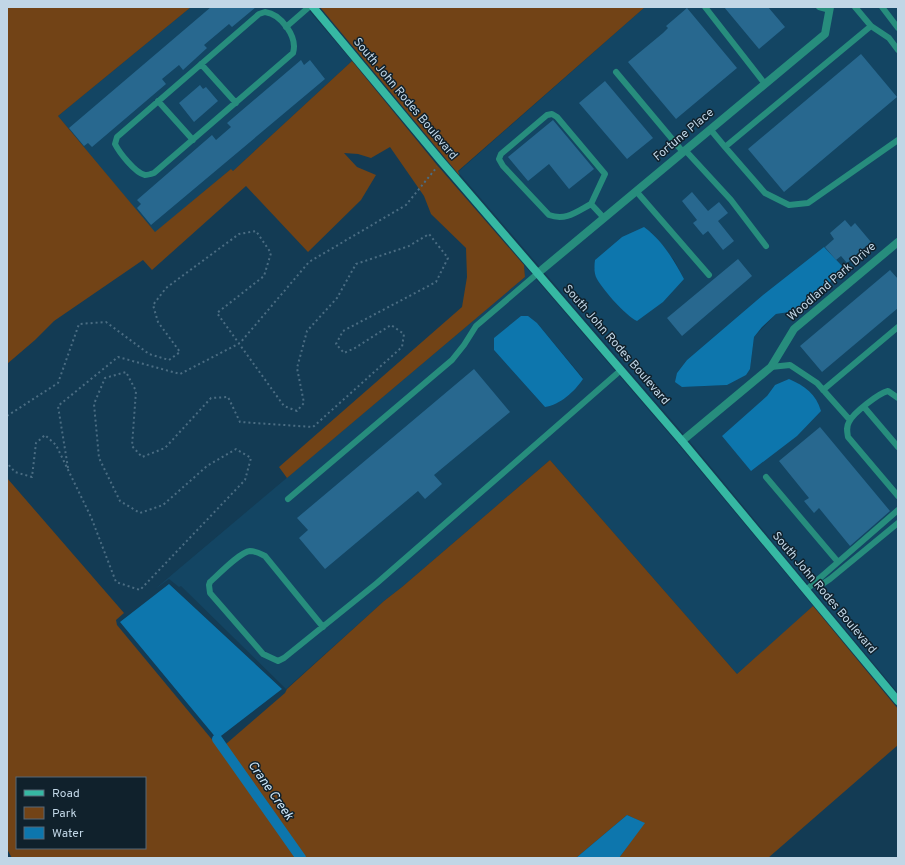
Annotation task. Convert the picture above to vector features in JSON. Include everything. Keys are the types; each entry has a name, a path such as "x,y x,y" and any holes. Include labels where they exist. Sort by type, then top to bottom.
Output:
{"main road":[{"name":"South John Rodes Boulevard","path":"313,7 441,161 682,441 898,701"}],"street":[{"name":"Fortune Place","path":"538,273 825,34 830,8"},
{"name":"Woodland Park Drive","path":"682,441 771,367 794,329 898,242"}],"lane":[{"path":"286,27 309,7"},
{"path":"705,7 765,84"},
{"path":"819,7 830,8"},
{"path":"855,7 871,26 889,38 898,50"},
{"path":"882,7 898,28"},
{"path":"265,12 271,13 286,27 295,42 293,53 154,173 146,175 139,172 118,151 115,144 117,137 259,14 265,12"},
{"path":"725,147 871,26"},
{"path":"201,64 236,103"},
{"path":"616,72 684,151 731,200 766,246"},
{"path":"158,101 193,140"},
{"path":"552,114 557,117 605,174 591,204 572,214 559,218 549,215 503,166 499,159 501,154 547,115 552,114"},
{"path":"710,129 764,193 788,205 808,203 898,140"},
{"path":"636,191 709,275"},
{"path":"591,204 604,218"},
{"path":"288,499 452,360 464,346 476,326 538,273"},
{"path":"823,390 898,327"},
{"path":"771,367 790,365 817,383 850,419"},
{"path":"322,627 265,556 258,552 251,551 242,555 208,585 210,593 263,654 278,661 284,658 377,583 621,370"},
{"path":"898,398 888,391 881,393 850,419 847,427 848,437 898,496"},
{"path":"864,406 898,447"},
{"path":"766,477 838,562"},
{"path":"806,590 898,510"},
{"path":"815,582 830,580 898,523"}],"path":[{"path":"68,471 58,406 118,357 180,374 240,343 309,262 406,205 441,161"},
{"path":"7,416 58,383 79,324 106,322 149,354 169,360 180,352 158,322 153,305 166,288 239,234 256,231 271,253 264,276 217,313 284,406 297,411 304,403 297,368 307,331 337,298 356,264 409,246 429,234 448,258 436,282 343,331 336,344 344,353 355,348 391,325 404,334 402,347 313,427 240,422 228,397 211,398 165,448 142,457 132,446 136,391 126,372 105,378 94,404 99,458 120,501 140,514 163,505 207,466 236,449 252,458 244,480 140,590 116,582 91,517 56,445 45,436 36,443 32,477 15,472 7,463"}],"shaded area":[{"path":"191,7 306,7 352,61 233,171 231,169 155,233 58,116"},
{"path":"645,7 898,7 898,693 686,437 458,172","holes":["651,232 674,260 684,279 594,269 595,260 622,237","824,247 796,311 776,314 754,337 750,369 727,385 682,387 677,373 687,360 763,295","775,385 797,436 767,396"]},
{"path":"524,265 678,444 813,606 737,674 550,460 384,601 286,689 181,586 179,587 169,579 155,589 525,277","holes":["537,323 583,378 545,407 494,350"]}],"green space":[{"path":"7,7 191,7 58,116 155,232 231,169 233,171 352,61 437,165 524,265 525,277 287,478 279,467 462,307 467,277 466,248 431,214 424,196 390,147 371,158 358,154 344,153 357,167 376,175 361,200 308,252 246,186 152,270 143,260 54,321 7,364"},
{"path":"320,7 645,7 458,171 460,176"},
{"path":"550,460 737,674 813,606 898,709 898,745 768,858 619,858 644,823 627,815 576,858 12,858 7,849 7,478 124,613 116,620 117,625 214,742 218,744 223,741 226,744 285,693 287,689 384,601"}],"water":[{"path":"644,227 662,244 684,279 663,302 637,321 615,302 600,284 596,277 594,265 595,260 622,237"},
{"path":"824,247 842,266 837,276 796,311 776,314 762,327 754,337 750,369 746,375 727,385 682,387 675,382 677,373 687,360 763,295"},
{"path":"521,316 528,316 537,323 583,379 567,397 551,406 545,407 494,350 494,338"},
{"path":"789,379 805,388 813,395 821,411 797,436 751,471 722,436 767,396 775,385"},
{"path":"169,584 282,689 217,739 120,622"},
{"path":"627,815 645,823 619,858 576,858"}],"building":[{"path":"211,7 256,7 232,27 229,24 204,45 207,48 183,70 179,65 162,79 166,84 92,147 88,143 84,146 69,128"},
{"path":"724,7 768,7 785,27 759,49"},
{"path":"687,8 737,68 676,119 628,62 663,33 668,28 666,26"},
{"path":"861,54 897,97 784,192 748,149"},
{"path":"301,60 304,65 310,60 325,79 151,225 137,208 141,204 137,200 212,135 216,140 231,127 227,123"},
{"path":"605,81 653,138 627,159 579,103"},
{"path":"200,85 203,89 206,87 218,101 194,122 179,103"},
{"path":"553,120 594,169 569,189 549,164 528,181 508,157"},
{"path":"692,192 708,211 719,202 728,213 718,221 734,241 723,250 708,231 703,235 693,223 697,220 682,201"},
{"path":"845,220 851,227 855,223 871,242 847,263 841,256 836,260 825,247 834,239 830,233"},
{"path":"738,259 752,276 682,336 667,318"},
{"path":"890,270 898,279 898,308 822,372 800,346"},
{"path":"474,369 510,412 434,475 442,484 425,499 418,491 325,569 299,538 308,530 297,518"},
{"path":"820,427 890,511 850,546 819,508 814,513 804,501 809,498 779,461"}],"waterway":[{"name":"Crane Creek","path":"217,739 301,858"}]}
